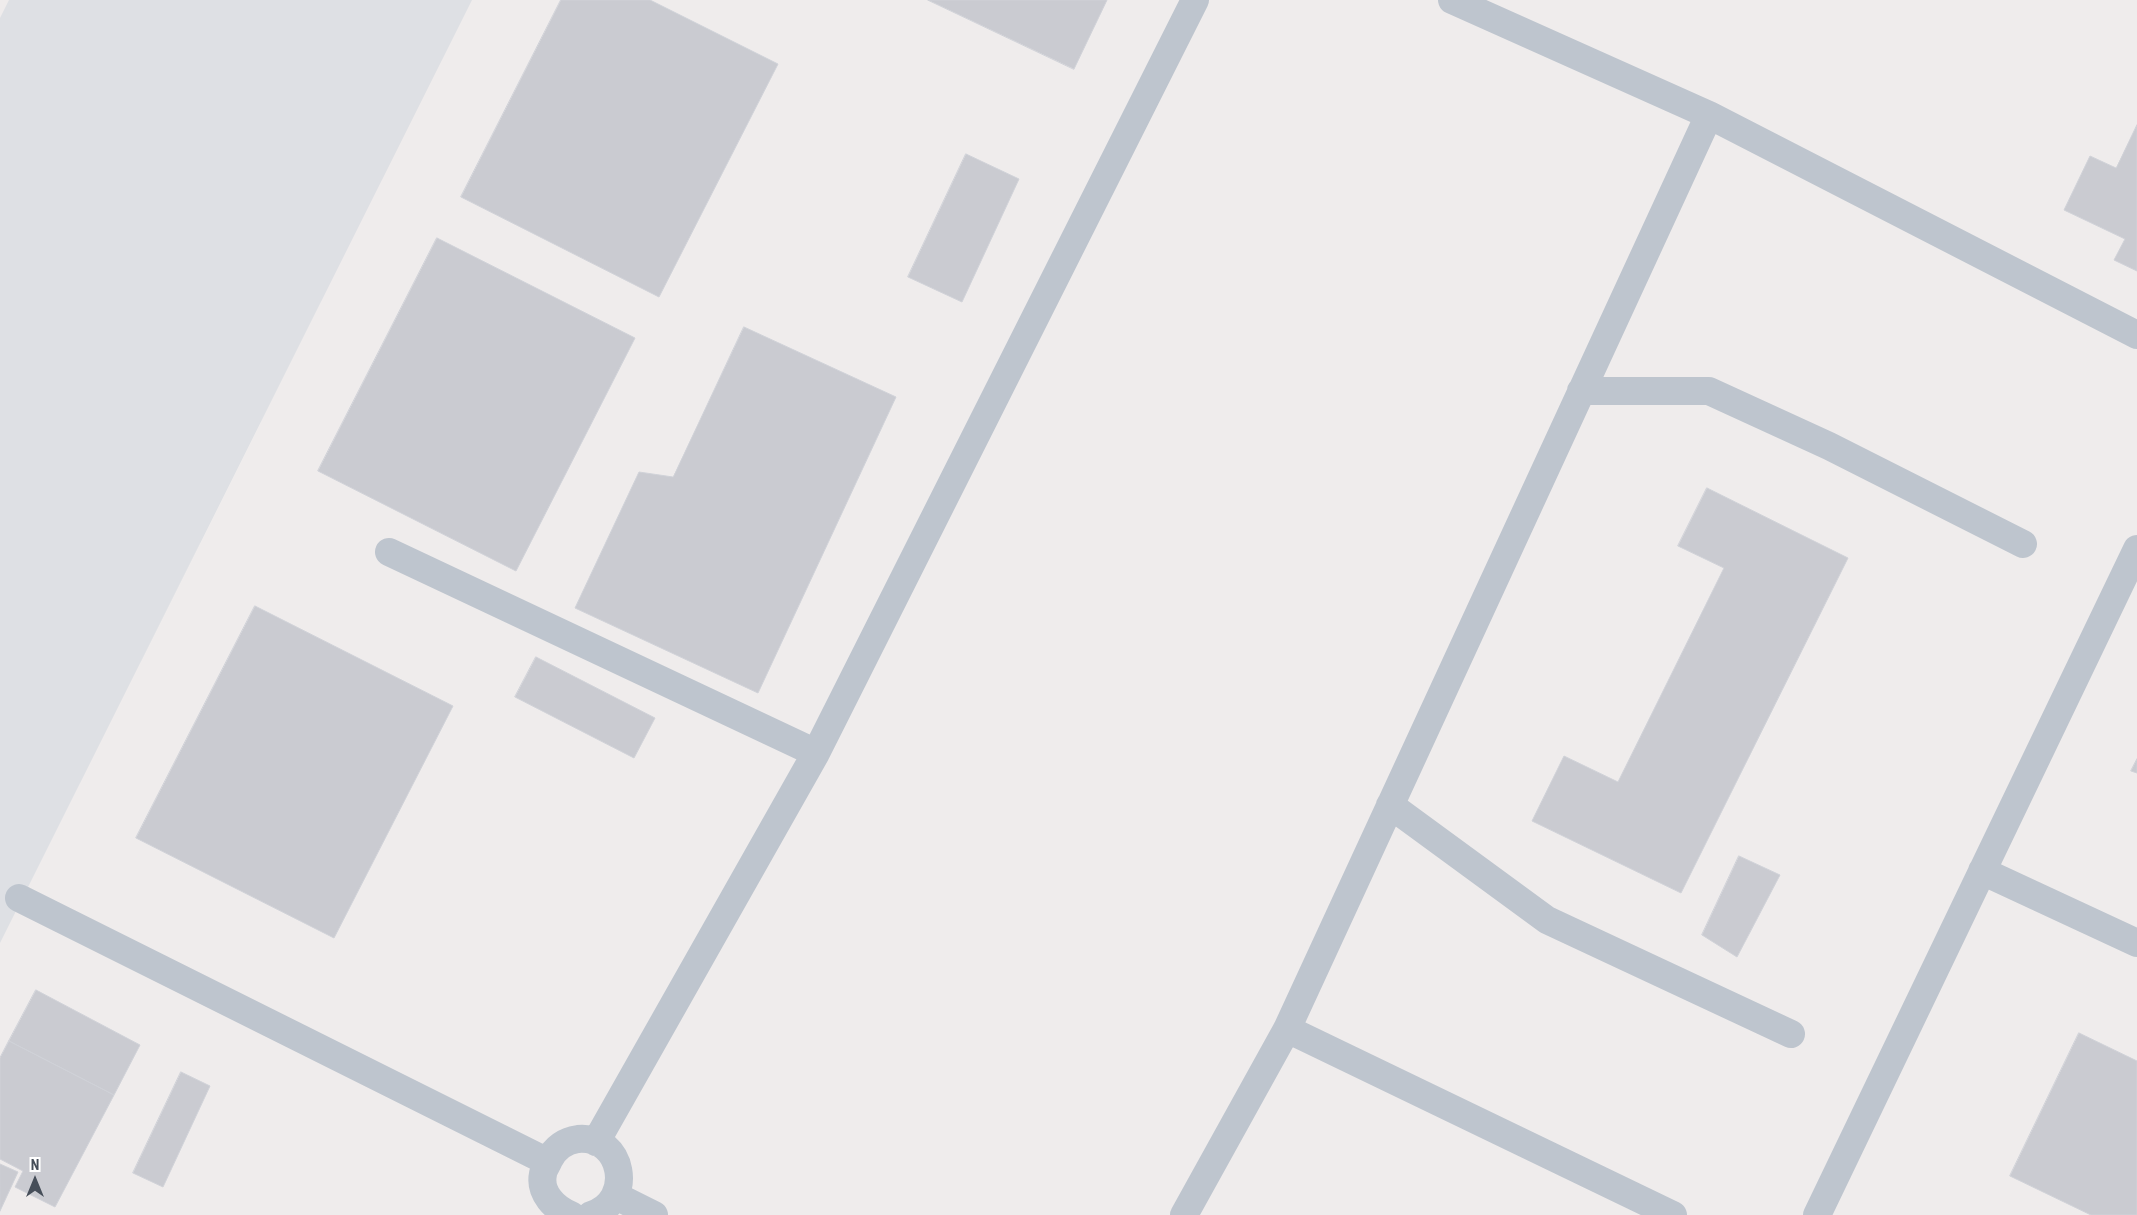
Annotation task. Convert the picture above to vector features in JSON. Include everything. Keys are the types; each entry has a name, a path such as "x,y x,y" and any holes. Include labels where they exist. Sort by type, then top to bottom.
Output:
{"lane":[{"path":"596,1142 816,753 1195,0"},
{"path":"1452,0 1709,115 2137,336"},
{"path":"1184,1215 1287,1029 1709,115"},
{"path":"1581,391 1709,391 1829,446 2023,544"},
{"path":"1817,1215 2137,549"},
{"path":"389,552 816,753"},
{"path":"1390,805 1547,920 1791,1034"},
{"path":"1982,871 2137,943"},
{"path":"19,898 548,1162"},
{"path":"1287,1029 1673,1215"},
{"path":"562,1212 549,1200 544,1188 542,1174 554,1150 565,1142 578,1139 596,1142 611,1154 618,1164 620,1176 616,1196 605,1209 591,1215"},
{"path":"616,1196 654,1215"}],"shaded area":[{"path":"9,0 472,0 0,943 0,18"}],"building":[{"path":"561,0 650,0 778,64 659,297 461,197"},
{"path":"928,0 1107,0 1074,69"},
{"path":"2137,125 2137,271 2114,260 2125,239 2064,210 2090,156 2116,168"},
{"path":"966,154 1019,179 962,302 908,277"},
{"path":"437,238 635,338 516,571 318,471"},
{"path":"744,327 896,397 758,693 575,608 639,472 673,477"},
{"path":"1707,488 1848,558 1681,893 1532,821 1564,756 1618,782 1724,568 1678,546"},
{"path":"255,606 453,706 334,938 136,838"},
{"path":"536,657 655,718 634,758 515,697"},
{"path":"2137,759 2137,773 2131,771"},
{"path":"1739,856 1780,875 1737,957 1702,935"},
{"path":"36,990 140,1045 114,1095 9,1041"},
{"path":"2079,1033 2137,1061 2137,1215 2091,1215 2010,1176"},
{"path":"9,1041 114,1095 55,1207 15,1187 23,1171 0,1159 0,1058"},
{"path":"181,1072 210,1086 163,1187 133,1173"},
{"path":"0,1164 18,1172 0,1211"}]}
